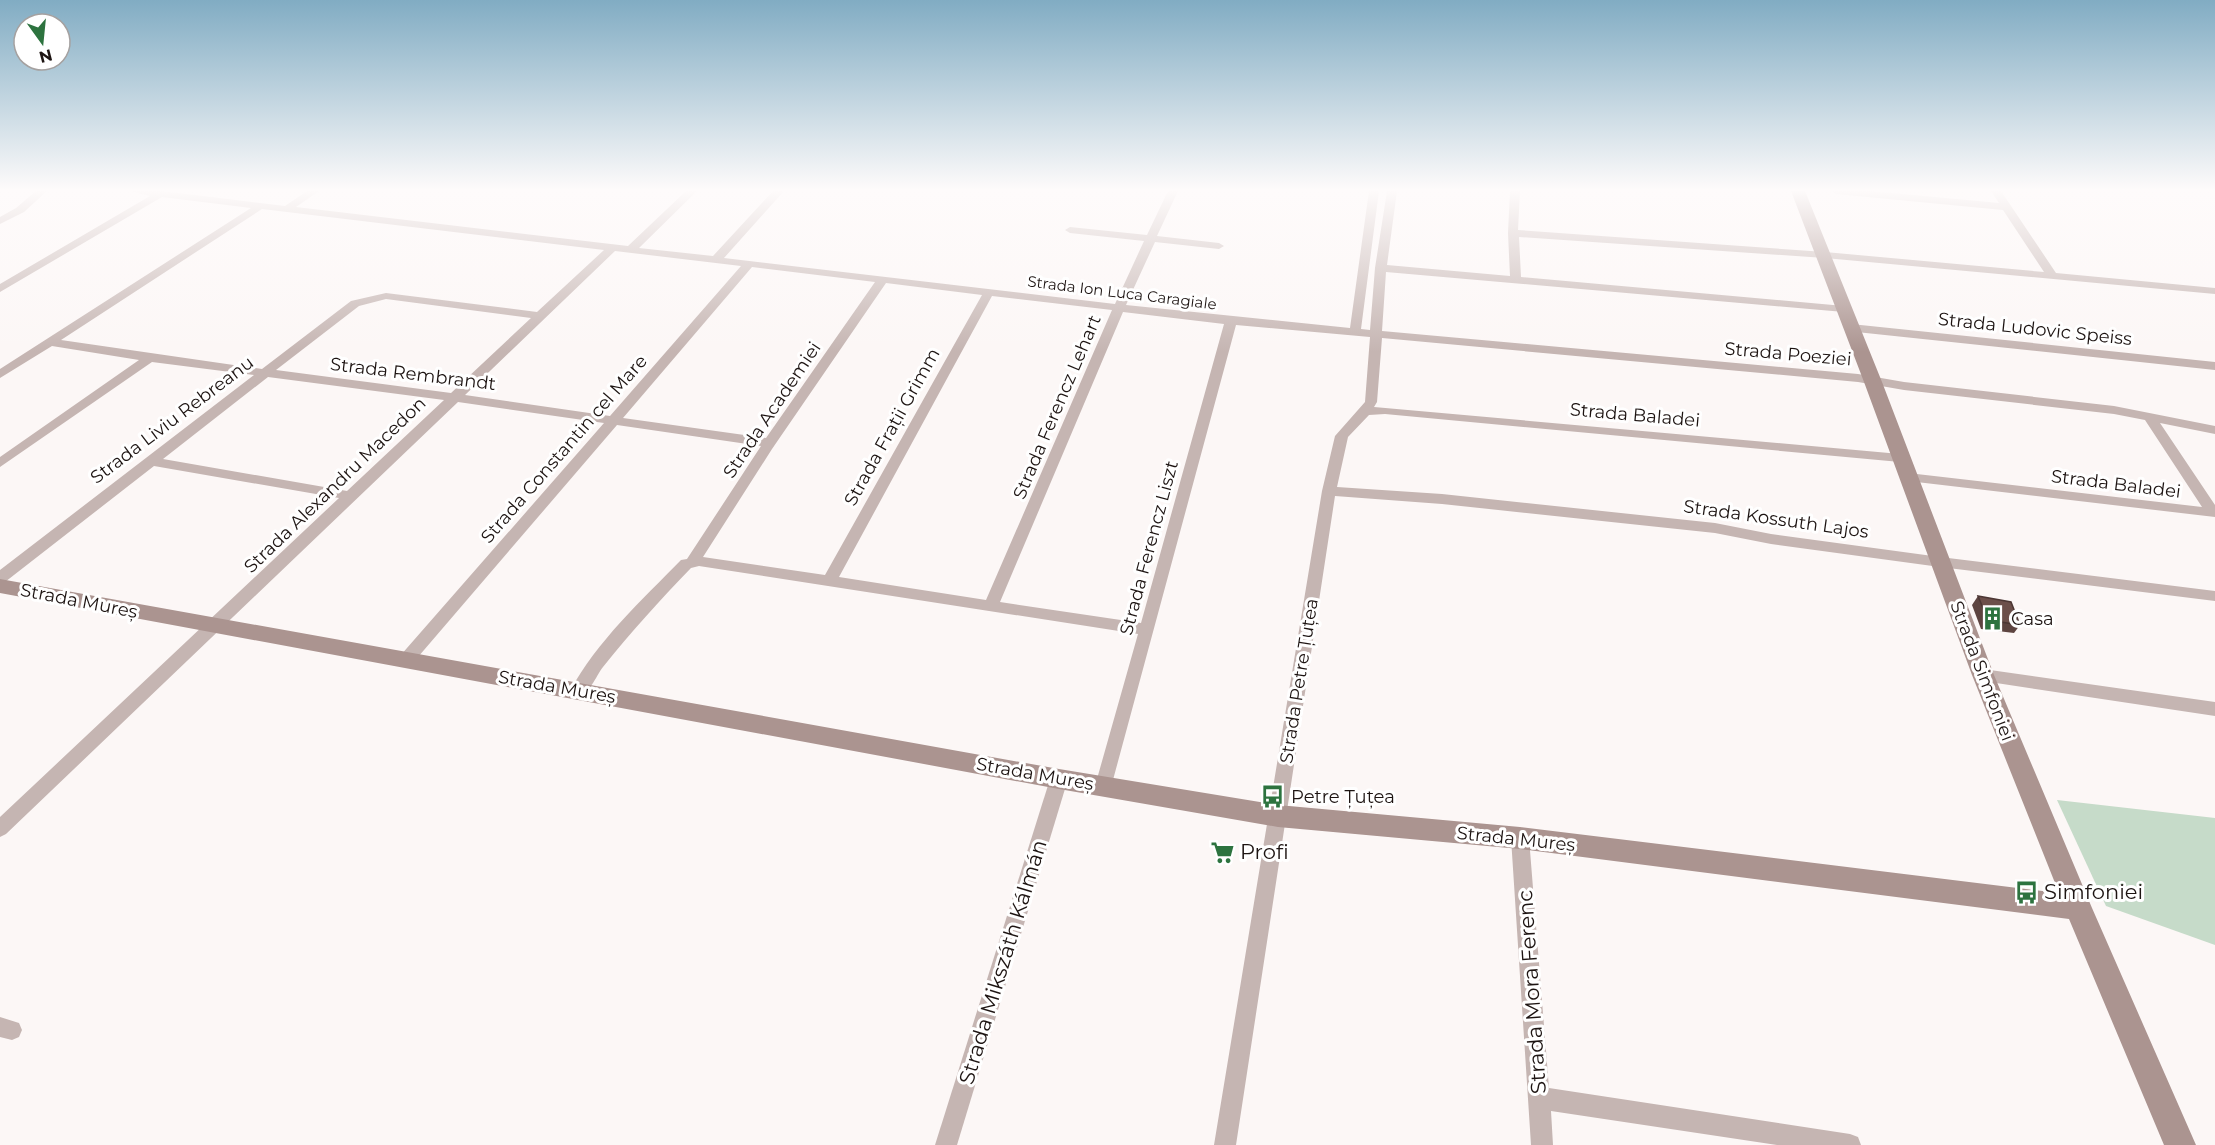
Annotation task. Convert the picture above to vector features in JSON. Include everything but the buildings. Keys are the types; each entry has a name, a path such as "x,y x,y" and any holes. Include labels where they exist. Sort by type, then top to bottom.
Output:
{"street":[{"path":"0,289 75,244"},
{"path":"0,374 201,244"},
{"name":"Strada Ion Luca Caragiale","path":"592,244 1231,321 1355,333"},
{"path":"631,249 636,244"},
{"path":"717,259 730,244"},
{"name":"Strada Ferencz Lehart","path":"991,606 1119,308 1149,244"},
{"path":"1204,244 1219,246"},
{"path":"1355,333 1367,244"},
{"name":"Strada Petre Țuțea","path":"1225,1145 1329,491 1342,436 1371,402 1384,244"},
{"path":"1514,244 1516,281"},
{"path":"1675,244 1825,255 2215,291"},
{"name":"Strada Simfoniei","path":"1821,244 1874,381 1904,468 1983,675 2078,908 2180,1145"},
{"path":"2031,244 2052,276"},
{"name":"Strada Alexandru Macedon","path":"0,830 613,247"},
{"name":"Strada Ludovic Speiss","path":"1365,261 1381,266 1848,318 2215,366"},
{"name":"Strada Constantin cel Mare","path":"406,660 750,263"},
{"name":"Strada Academiei","path":"578,691 632,620 686,564 692,562 770,443 883,279"},
{"path":"2197,290 2215,297"},
{"name":"Strada Frații Grimm","path":"828,580 989,292"},
{"name":"Strada Liviu Rebreanu","path":"1,585 150,461 355,303 386,296 539,316"},
{"name":"Strada Ferencz Liszt","path":"1104,786 1231,321"},
{"name":"Strada Poeziei","path":"1355,333 1874,381 2149,416 2215,430"},
{"name":"Strada Rembrandt","path":"51,342 150,358 453,397 770,443"},
{"path":"0,463 150,358"},
{"name":"Strada Baladei","path":"1365,411 1385,410 1904,468 2213,513 2149,416"},
{"path":"150,461 351,496"},
{"name":"Strada Kossuth Lajos","path":"1329,491 1453,501 1715,528 1771,539 1940,562 2215,596"},
{"path":"692,562 699,561 828,580 1147,630"},
{"name":"Strada Mureș","path":"1,585 213,627 1059,779 1278,816 1520,838 2078,908"},
{"path":"1983,675 2215,709"},
{"name":"Strada Mikszáth Kálmán","path":"946,1145 1059,779"},
{"name":"Strada Mora Ferenc","path":"1520,838 1542,1145"},
{"path":"1540,1098 1850,1145"}],"green space":[{"path":"2057,800 2215,818 2215,945 2106,906"}],"place":[{"name":"Casa","path":"1993,619"},
{"name":"Petre Țuțea","path":"1273,797"},
{"name":"Profi","path":"1222,852"},
{"name":"Simfoniei","path":"2026,892"}]}
